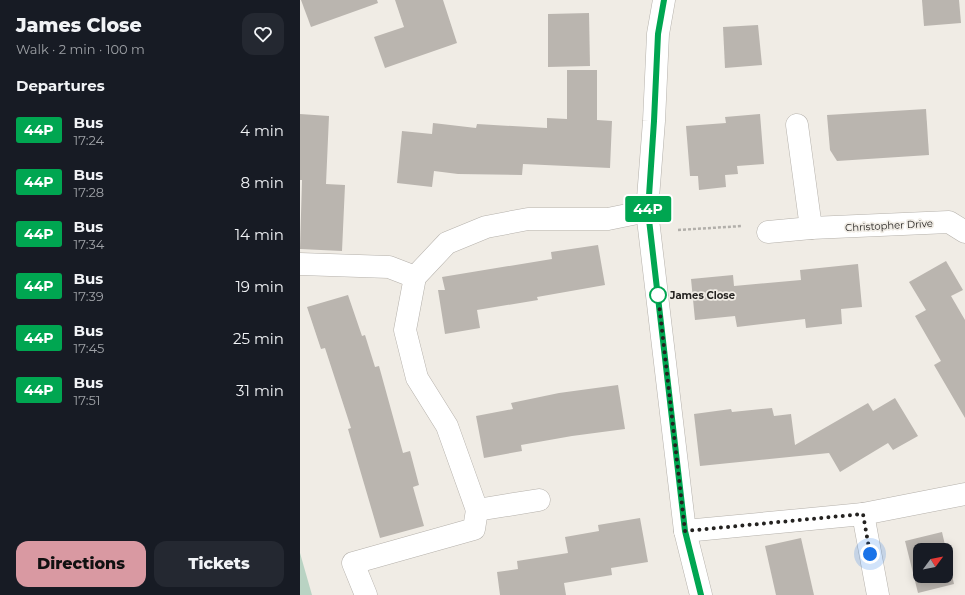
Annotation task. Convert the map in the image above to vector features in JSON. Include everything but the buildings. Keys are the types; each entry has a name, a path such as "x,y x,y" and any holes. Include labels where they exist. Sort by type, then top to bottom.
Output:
{"street":[{"path":"664,0 658,34 649,221 685,531 701,595"},
{"path":"797,126 811,228"},
{"path":"475,519 447,426 417,378 404,330 415,277 447,243 486,227 528,219 608,219 649,221"},
{"name":"Christopher Drive","path":"768,232 811,228 949,222 965,232"},
{"path":"300,264 389,267 415,277"},
{"path":"685,531 863,514 965,494"},
{"path":"366,595 353,563 475,519 539,500"},
{"path":"863,514 878,595"}],"path":[{"path":"649,221 750,226 768,232"}],"green space":[{"path":"300,553 312,595 300,595"}],"bus line":[{"name":"44P","path":"664,0 658,34 648,211 685,531 698,588 701,595"}],"place":[{"name":"James Close","path":"658,295"}],"route":[{"path":"658,295 685,531 863,514 870,554"}]}
